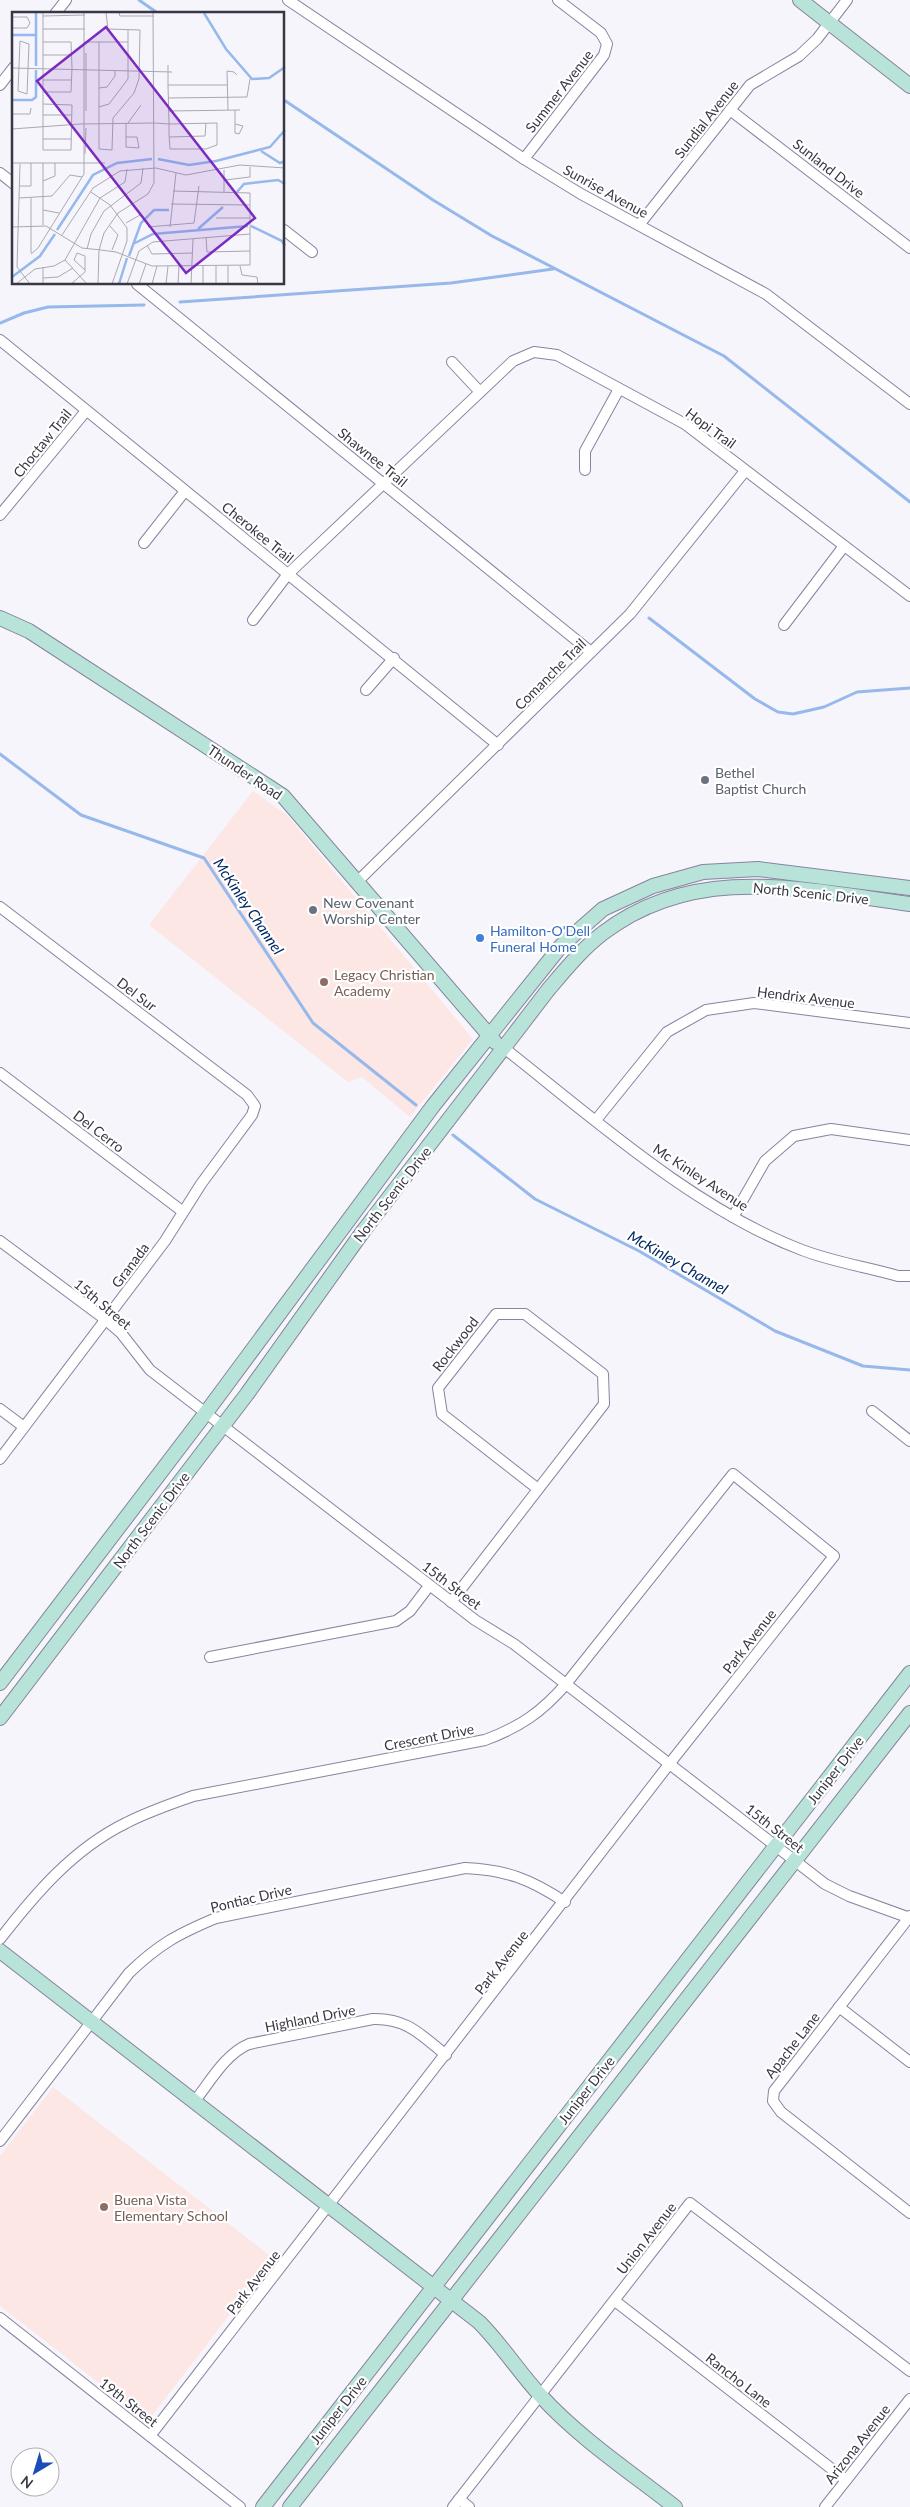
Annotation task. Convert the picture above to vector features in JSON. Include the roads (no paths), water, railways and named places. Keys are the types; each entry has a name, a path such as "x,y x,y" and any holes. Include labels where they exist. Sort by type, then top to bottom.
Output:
{"street":[{"path":"57,12 66,0"},
{"name":"Sunrise Avenue","path":"288,0 524,159 581,194 766,294 910,404"},
{"name":"Summer Avenue","path":"524,159 604,55 607,44 601,33 558,0"},
{"path":"800,0 910,86"},
{"name":"Sundial Avenue","path":"639,225 750,85 799,56 817,39 847,0"},
{"path":"0,85 12,70"},
{"name":"Sunland Drive","path":"730,110 910,248"},
{"path":"0,173 12,182"},
{"path":"285,231 312,252"},
{"name":"Shawnee Trail","path":"138,285 591,652"},
{"name":"Cherokee Trail","path":"0,340 394,658 498,745"},
{"name":"Hopi Trail","path":"253,620 288,574 513,361 534,352 557,356 685,424 910,596"},
{"path":"452,362 480,392"},
{"path":"585,470 585,451 619,389"},
{"name":"Choctaw Trail","path":"0,515 4,503 86,411"},
{"name":"Comanche Trail","path":"358,881 639,605 745,471"},
{"path":"144,543 186,491"},
{"path":"784,625 844,546"},
{"name":"Thunder Road","path":"0,618 29,631 283,796 358,881 489,1037 504,1048"},
{"path":"366,690 394,658"},
{"name":"North Scenic Drive","path":"0,1683 205,1414 433,1106 561,946 603,909 653,886 703,872 758,869 910,888"},
{"path":"828,893 829,878"},
{"name":"North Scenic Drive","path":"0,1718 222,1426 364,1230 504,1048 573,961 604,933 639,911 679,895 722,886 768,886 910,904"},
{"name":"Del Sur","path":"0,907 247,1095 255,1106"},
{"name":"Hendrix Avenue","path":"596,1120 667,1032 706,1010 754,1003 910,1023"},
{"name":"Mc Kinley Avenue","path":"504,1048 657,1167 733,1217 803,1250 898,1276 910,1276"},
{"name":"Del Cerro","path":"0,1073 182,1211"},
{"name":"Granada","path":"0,1459 165,1241 182,1211 252,1115 255,1106"},
{"path":"733,1217 765,1161 794,1136 831,1130 910,1140"},
{"path":"350,1219 364,1230"},
{"name":"15th Street","path":"0,1241 106,1320 121,1333 150,1370 205,1414 429,1586 475,1620 514,1644 825,1884 841,1892 910,1917"},
{"name":"Rockwood","path":"451,1602 604,1404 603,1374 525,1314 496,1314 438,1388 442,1414 538,1489"},
{"path":"0,1409 24,1427"},
{"path":"872,1411 910,1441"},
{"name":"Crescent Drive","path":"0,1939 31,1900 60,1869 92,1844 124,1823 193,1796 485,1740 524,1722 548,1706 733,1474 784,1515"},
{"name":"Park Avenue","path":"150,2436 565,1902 670,1763 834,1556 784,1515"},
{"path":"210,1657 396,1621 410,1611 429,1586"},
{"name":"Juniper Drive","path":"263,2507 910,1673"},
{"name":"Juniper Drive","path":"290,2507 793,1860 910,1713"},
{"name":"Pontiac Drive","path":"0,2141 129,1973 153,1950 180,1933 216,1918 465,1868 488,1870 524,1878 565,1902"},
{"name":"Apache Lane","path":"910,1917 774,2091 773,2101 781,2112 910,2214"},
{"path":"0,1951 479,2322 501,2345 539,2395 577,2430 675,2507"},
{"path":"840,2007 910,2062"},
{"name":"Highland Drive","path":"194,2102 230,2056 239,2048 250,2044 373,2019 389,2019 407,2024 446,2054"},
{"path":"604,2067 622,2081"},
{"name":"Union Avenue","path":"456,2503 690,2203 910,2371"},
{"name":"Rancho Lane","path":"615,2301 846,2480"},
{"name":"19th Street","path":"0,2318 240,2507"},
{"name":"Arizona Avenue","path":"825,2507 910,2398"},
{"path":"456,2503 469,2507"}],"waterway":[{"path":"139,0 156,12"},
{"path":"285,101 433,200 492,236 724,356 910,502"},
{"path":"180,302 451,283 553,269"},
{"path":"0,323 24,313 48,307 144,305"},
{"path":"649,618 755,699 778,712 793,714 824,707 857,692 910,688"},
{"name":"McKinley Channel","path":"0,754 81,815 204,858 313,1023 416,1105"},
{"name":"McKinley Channel","path":"453,1135 535,1199 639,1251 775,1331 863,1366 910,1370"}],"place":[{"name":"Bethel Baptist Church","path":"705,780"},
{"name":"New Covenant Worship Center","path":"313,910"},
{"name":"Hamilton-O'Dell Funeral Home","path":"480,938"},
{"name":"Legacy Christian Academy","path":"324,982"},
{"name":"Buena Vista Elementary School","path":"104,2207"}]}
